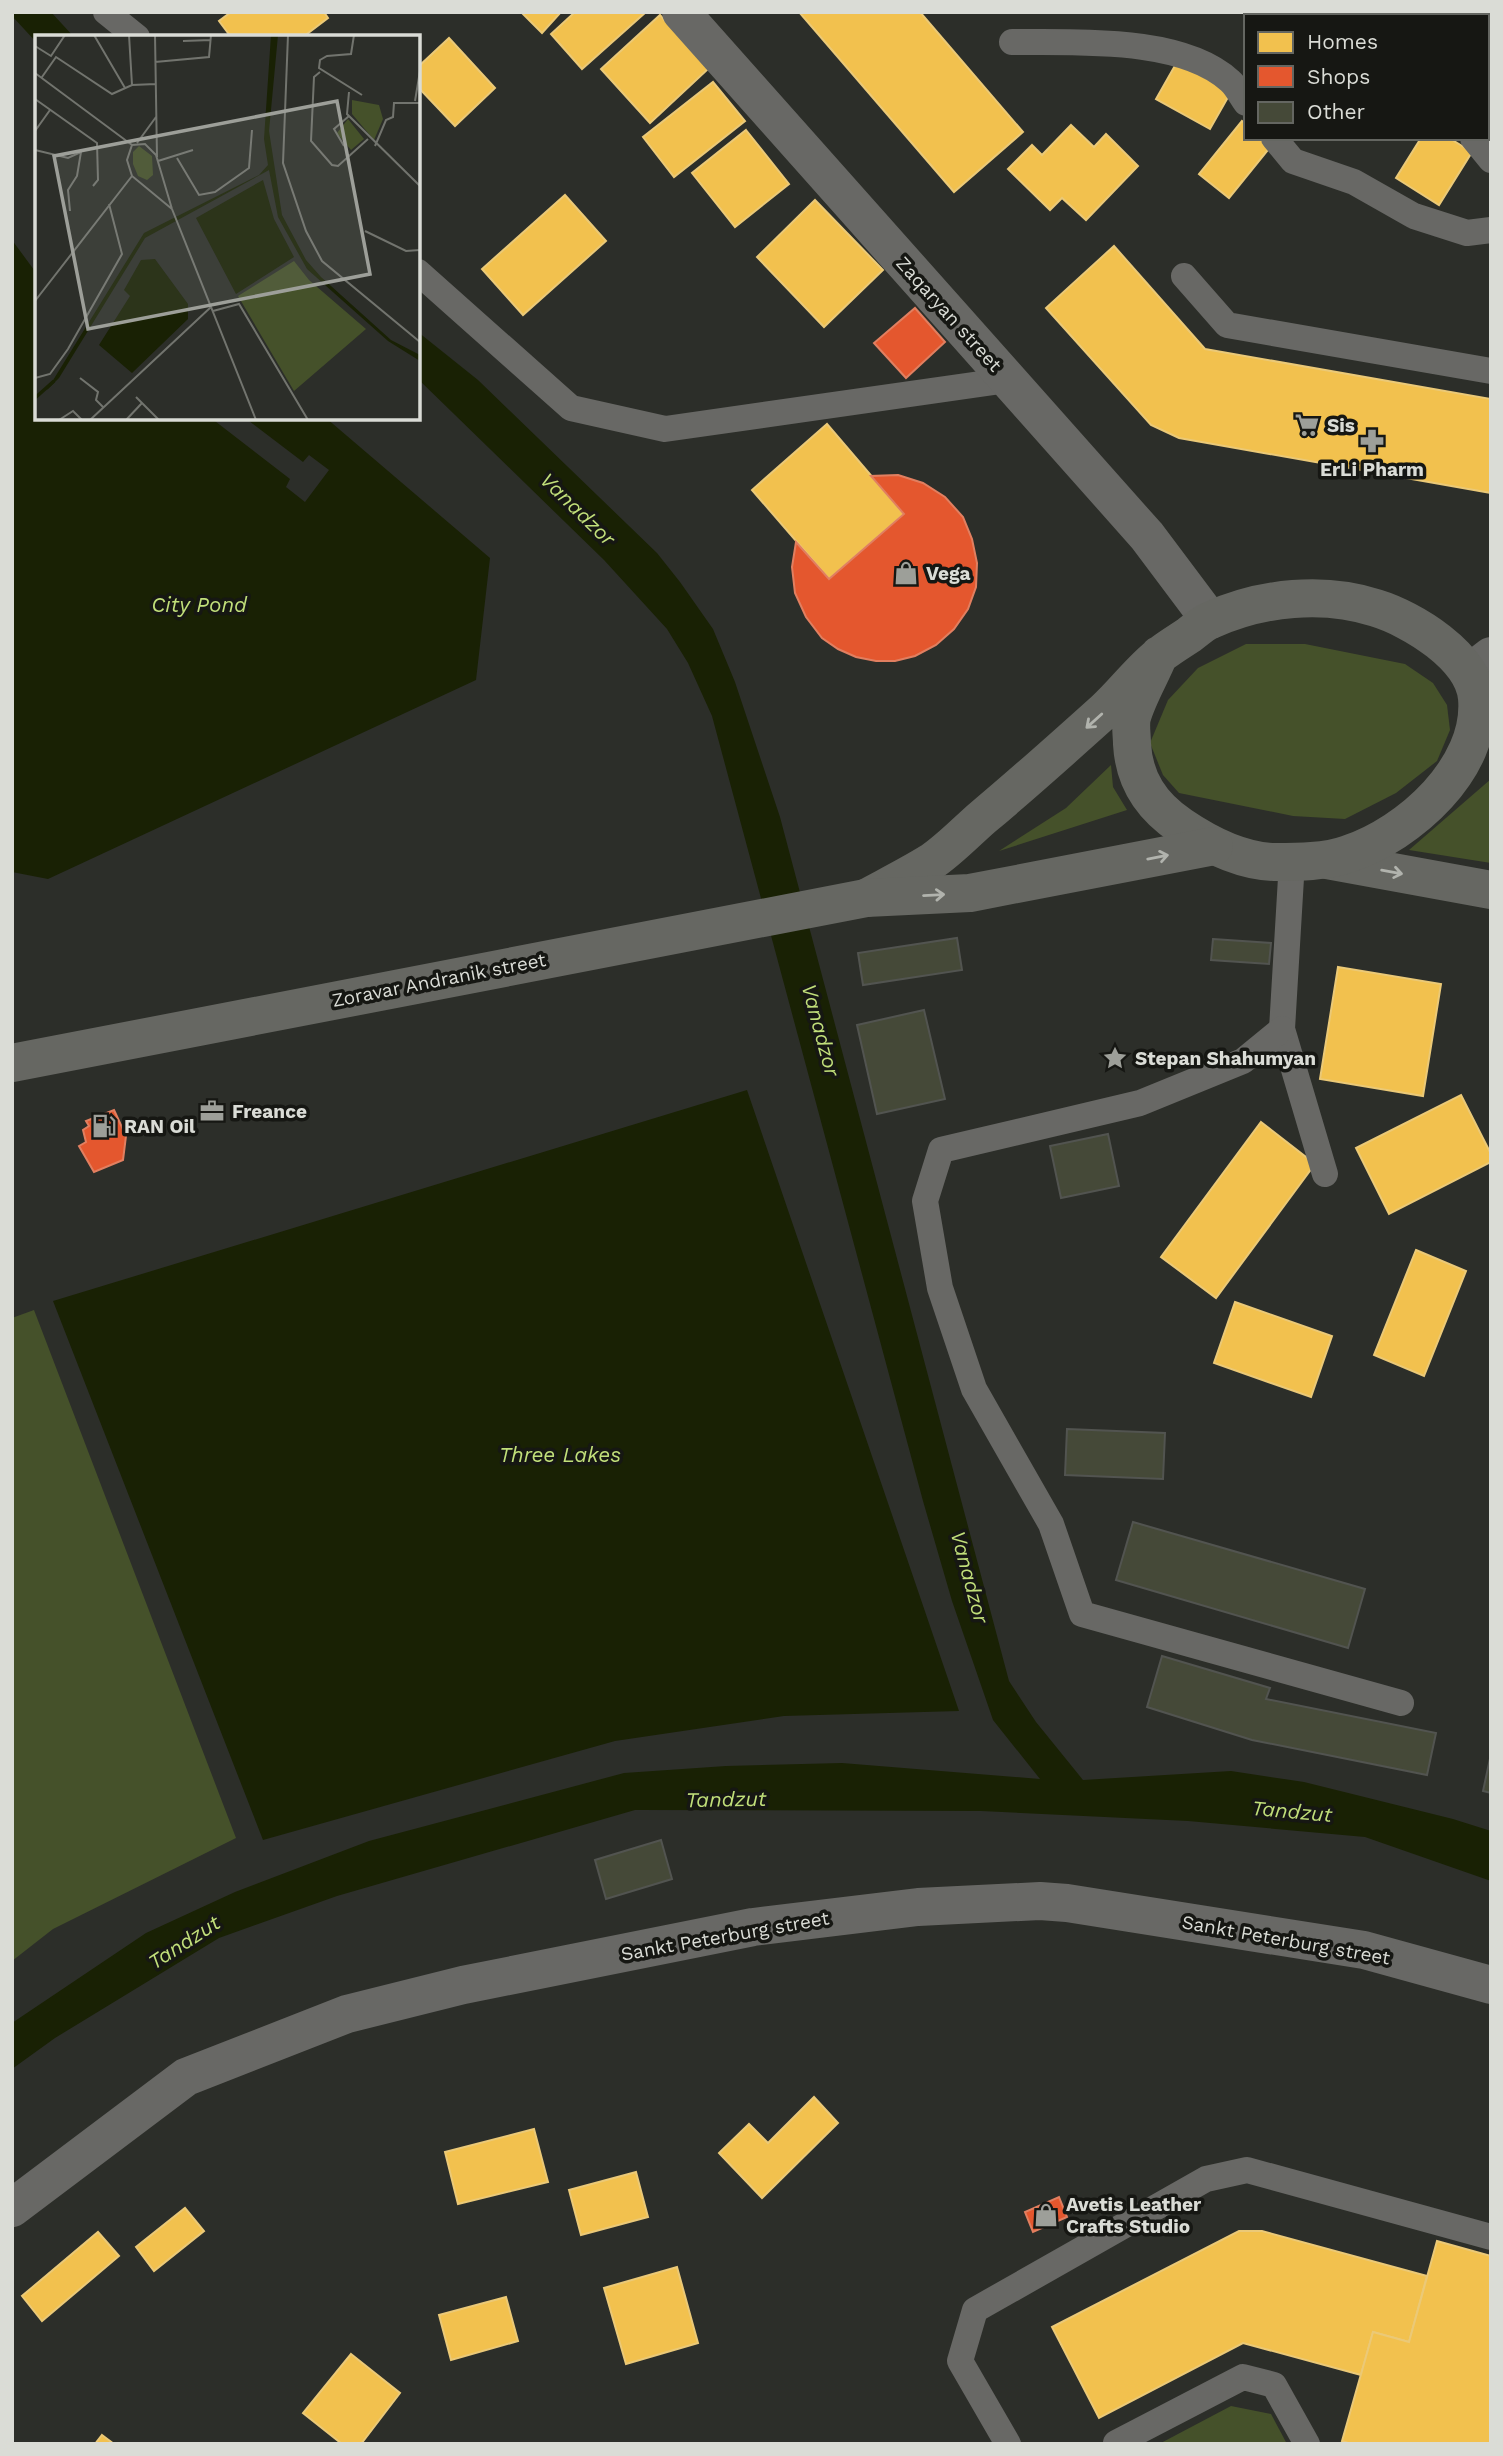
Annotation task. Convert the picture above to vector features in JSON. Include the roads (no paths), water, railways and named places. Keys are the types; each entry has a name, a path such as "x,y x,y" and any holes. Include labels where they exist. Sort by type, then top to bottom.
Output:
{"highway":[{"path":"866,898 933,860 1066,746 1112,704 1159,655 1210,620 1256,606 1315,597 1348,600 1379,609 1411,623 1449,651 1480,664 1477,695 1483,725 1452,779 1434,799 1413,817 1378,840 1348,854 1308,860 1271,862 1236,855 1213,846 1167,817 1144,792 1133,759 1131,719 1159,655"},
{"path":"866,898 970,893 1213,846"},
{"path":"1308,860 1491,890"},
{"name":"Zoravar Andranik street","path":"12,1063 866,898"}],"street":[{"name":"Zaqaryan street","path":"681,12 1147,536 1210,620"},
{"name":"Sankt Peterburg street","path":"12,2208 186,2077 347,2014 463,1985 753,1927 918,1906 1040,1901 1067,1903 1364,1951 1491,1984"}],"lane":[{"path":"106,12 134,35"},
{"path":"1012,42 1127,44 1196,59 1231,81 1244,100"},
{"path":"1276,140 1293,160 1354,182 1414,216 1466,233 1491,230"},
{"path":"1475,140 1491,160"},
{"path":"420,274 571,408 665,429 1008,380"},
{"path":"1184,276 1227,325 1491,372"},
{"path":"1308,860 1282,1029 1325,1174"},
{"path":"1282,1029 1243,1061 1140,1103 941,1150 925,1201 938,1276 974,1389 1051,1524 1082,1614 1401,1703"},
{"path":"1008,2444 960,2361 975,2310 1206,2179 1247,2170 1491,2237"},
{"path":"1116,2443 1243,2377 1274,2385 1307,2444"}],"water":[{"path":"12,12 51,12 72,35 35,35 35,41 12,16"},
{"name":"City Pond","path":"12,240 35,271 35,420 328,420 490,558 476,680 48,879 12,872"},
{"path":"420,334 478,380 657,553 713,629 735,682 780,817 1009,1681 1036,1722 1083,1780 1231,1771 1304,1782 1491,1831 1491,1881 1365,1837 1188,1821 981,1811 635,1810 337,1896 219,1938 55,2038 12,2069 12,2023 146,1933 235,1892 369,1841 624,1773 726,1766 842,1763 1040,1779 993,1720 952,1601 712,716 688,663 667,629 604,560 420,381"},
{"name":"Three Lakes","path":"747,1090 959,1711 784,1716 615,1741 263,1840 53,1301"}],"place":[{"name":"Sis","path":"1307,425"},
{"name":"ErLi Pharm","path":"1372,441"},
{"name":"Vega","path":"906,573"},
{"name":"Stepan Shahumyan","path":"1115,1058"},
{"name":"Freance","path":"212,1111"},
{"name":"RAN Oil","path":"104,1126"},
{"name":"Avetis Leather Crafts Studio","path":"1046,2215"}],"water label":[{"name":"Vanadzor","path":"578,509"},
{"name":"Vanadzor","path":"821,1030"},
{"name":"Vanadzor","path":"970,1577"},
{"name":"Tandzut","path":"726,1799"},
{"name":"Tandzut","path":"1292,1811"},
{"name":"Tandzut","path":"184,1942"}]}
